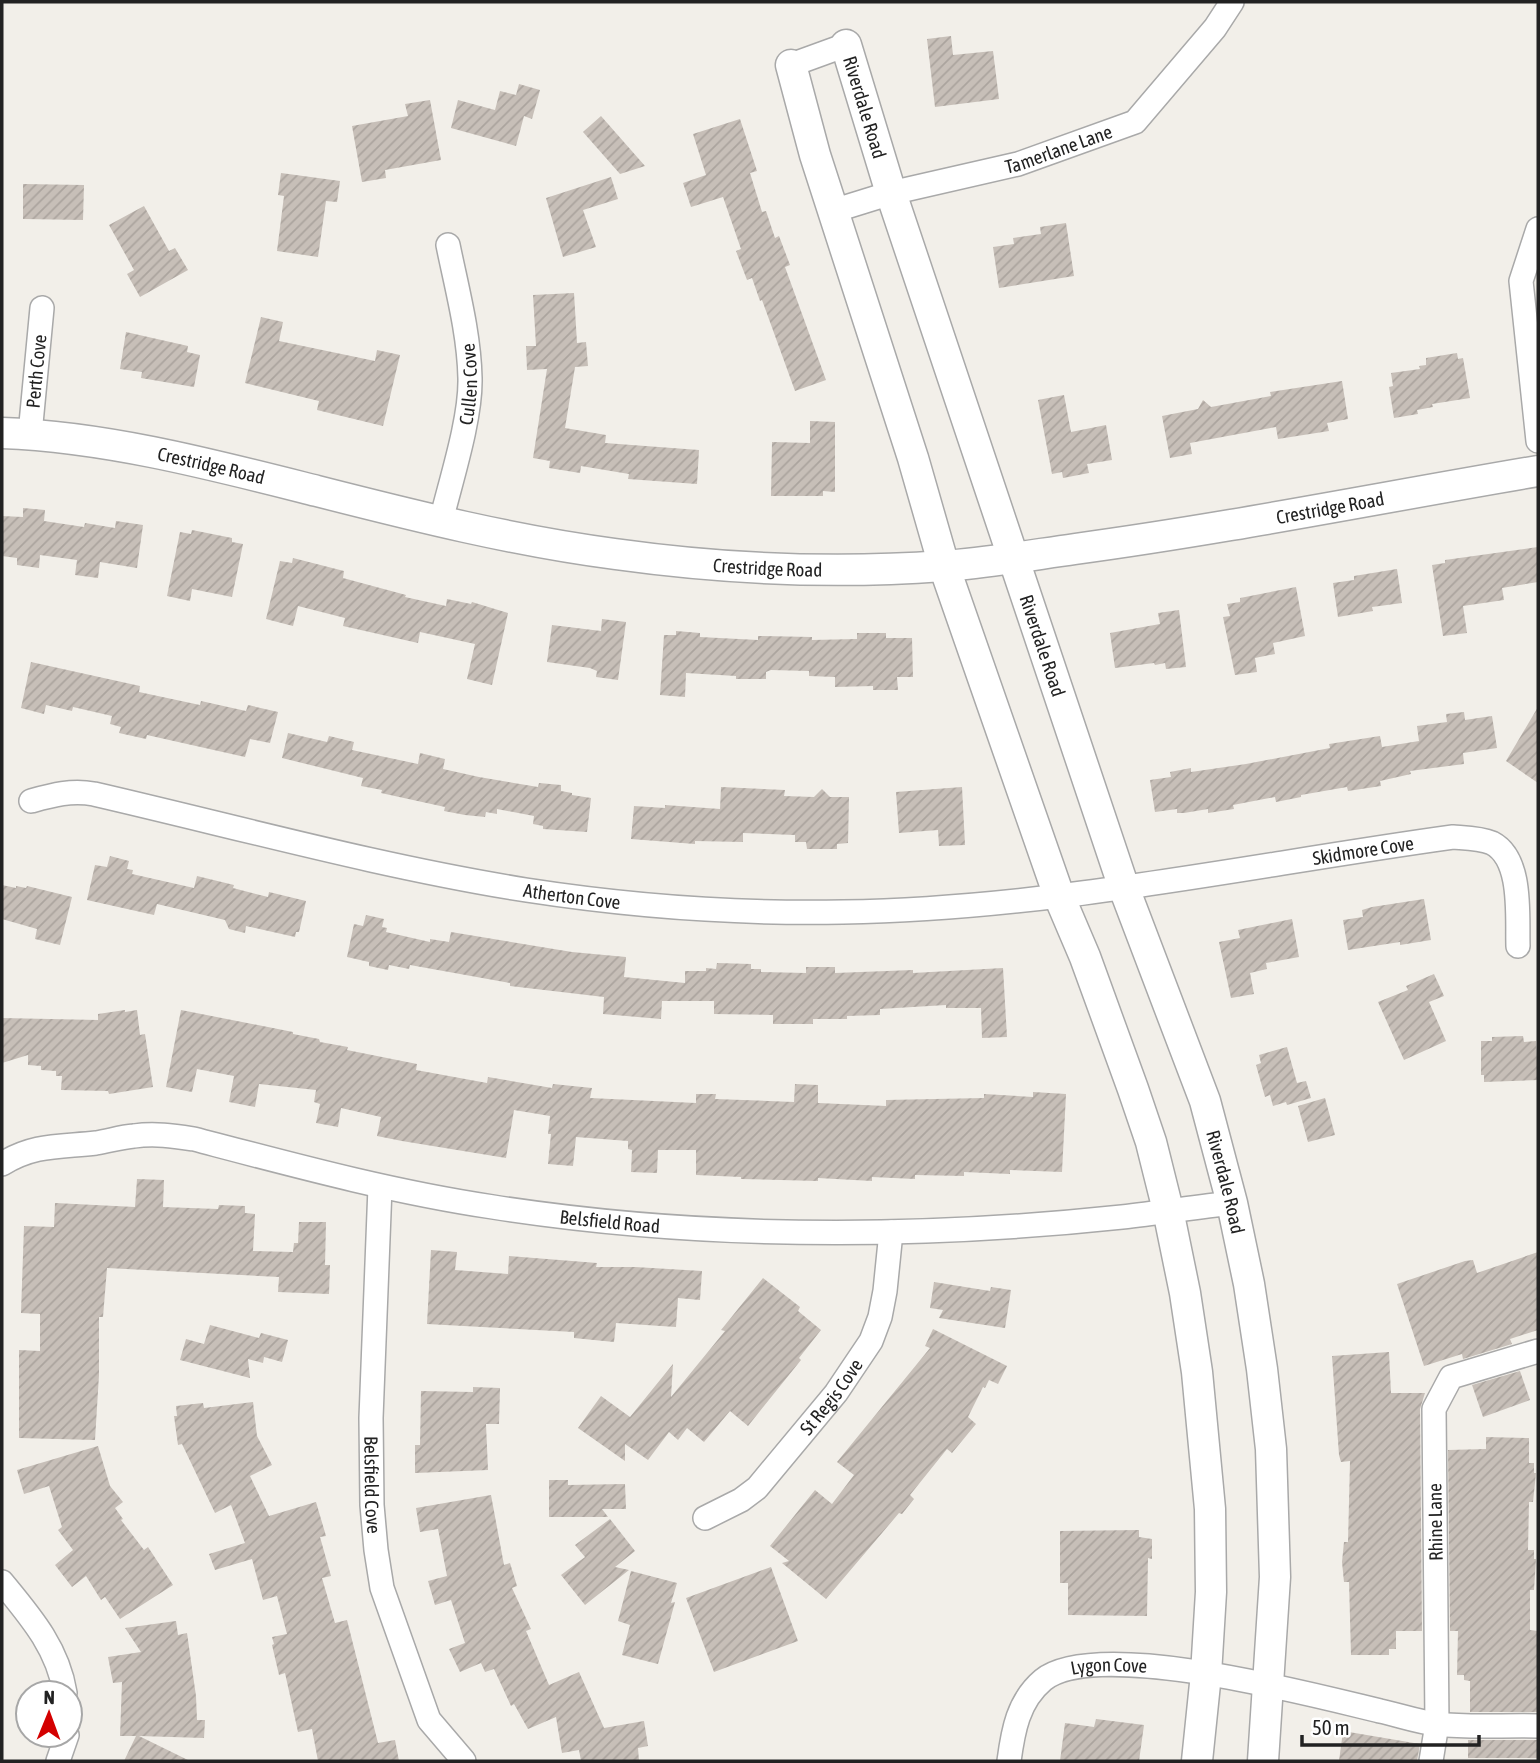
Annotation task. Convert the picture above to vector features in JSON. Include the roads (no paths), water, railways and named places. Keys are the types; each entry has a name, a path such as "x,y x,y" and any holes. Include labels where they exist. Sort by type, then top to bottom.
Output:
{"street":[{"name":"Tamerlane Lane","path":"832,211 891,193 1018,164 1135,122 1215,28 1232,2"},
{"name":"Riverdale Road","path":"1197,1761 1211,1592 1210,1509 1197,1372 1185,1293 1151,1142 1085,957 1059,896 944,566 913,458 832,211 791,65 846,45 891,193 1124,888 1205,1101 1232,1203 1249,1284 1271,1449 1275,1577 1263,1761"},
{"path":"1538,229 1521,281 1538,441"},
{"name":"Cullen Cove","path":"441,521 462,437 471,380 467,337 448,245"},
{"name":"Perth Cove","path":"16,434 42,308"},
{"name":"Crestridge Road","path":"16,434 93,443 204,463 441,521 614,554 711,564 854,569 944,566 1148,539 1538,471"},
{"name":"Atherton Cove","path":"31,801 78,791 424,870 525,890 625,902 733,910 843,912 988,904 1124,888"},
{"name":"Skidmore Cove","path":"1124,888 1406,843 1454,837 1475,838 1493,844 1506,854 1516,885 1518,946"},
{"name":"Belsfield Road","path":"2,1164 32,1149 98,1143 135,1136 165,1135 194,1139 380,1187 495,1208 631,1224 732,1230 891,1231 1071,1221 1232,1203"},
{"name":"Belsfield Cove","path":"380,1187 371,1418 372,1505 376,1550 382,1588 429,1720 464,1761"},
{"name":"St Regis Cove","path":"705,1518 741,1500 757,1488 836,1393 863,1356 880,1317 891,1231"},
{"name":"Rhine Lane","path":"1431,1761 1437,1724 1434,1409 1451,1377 1538,1351"},
{"path":"2,1582 46,1638 55,1656 61,1679"},
{"name":"Lygon Cove","path":"1009,1761 1018,1715 1028,1696 1044,1679 1068,1669 1097,1663 1128,1664 1269,1685 1437,1724 1538,1726"}]}
